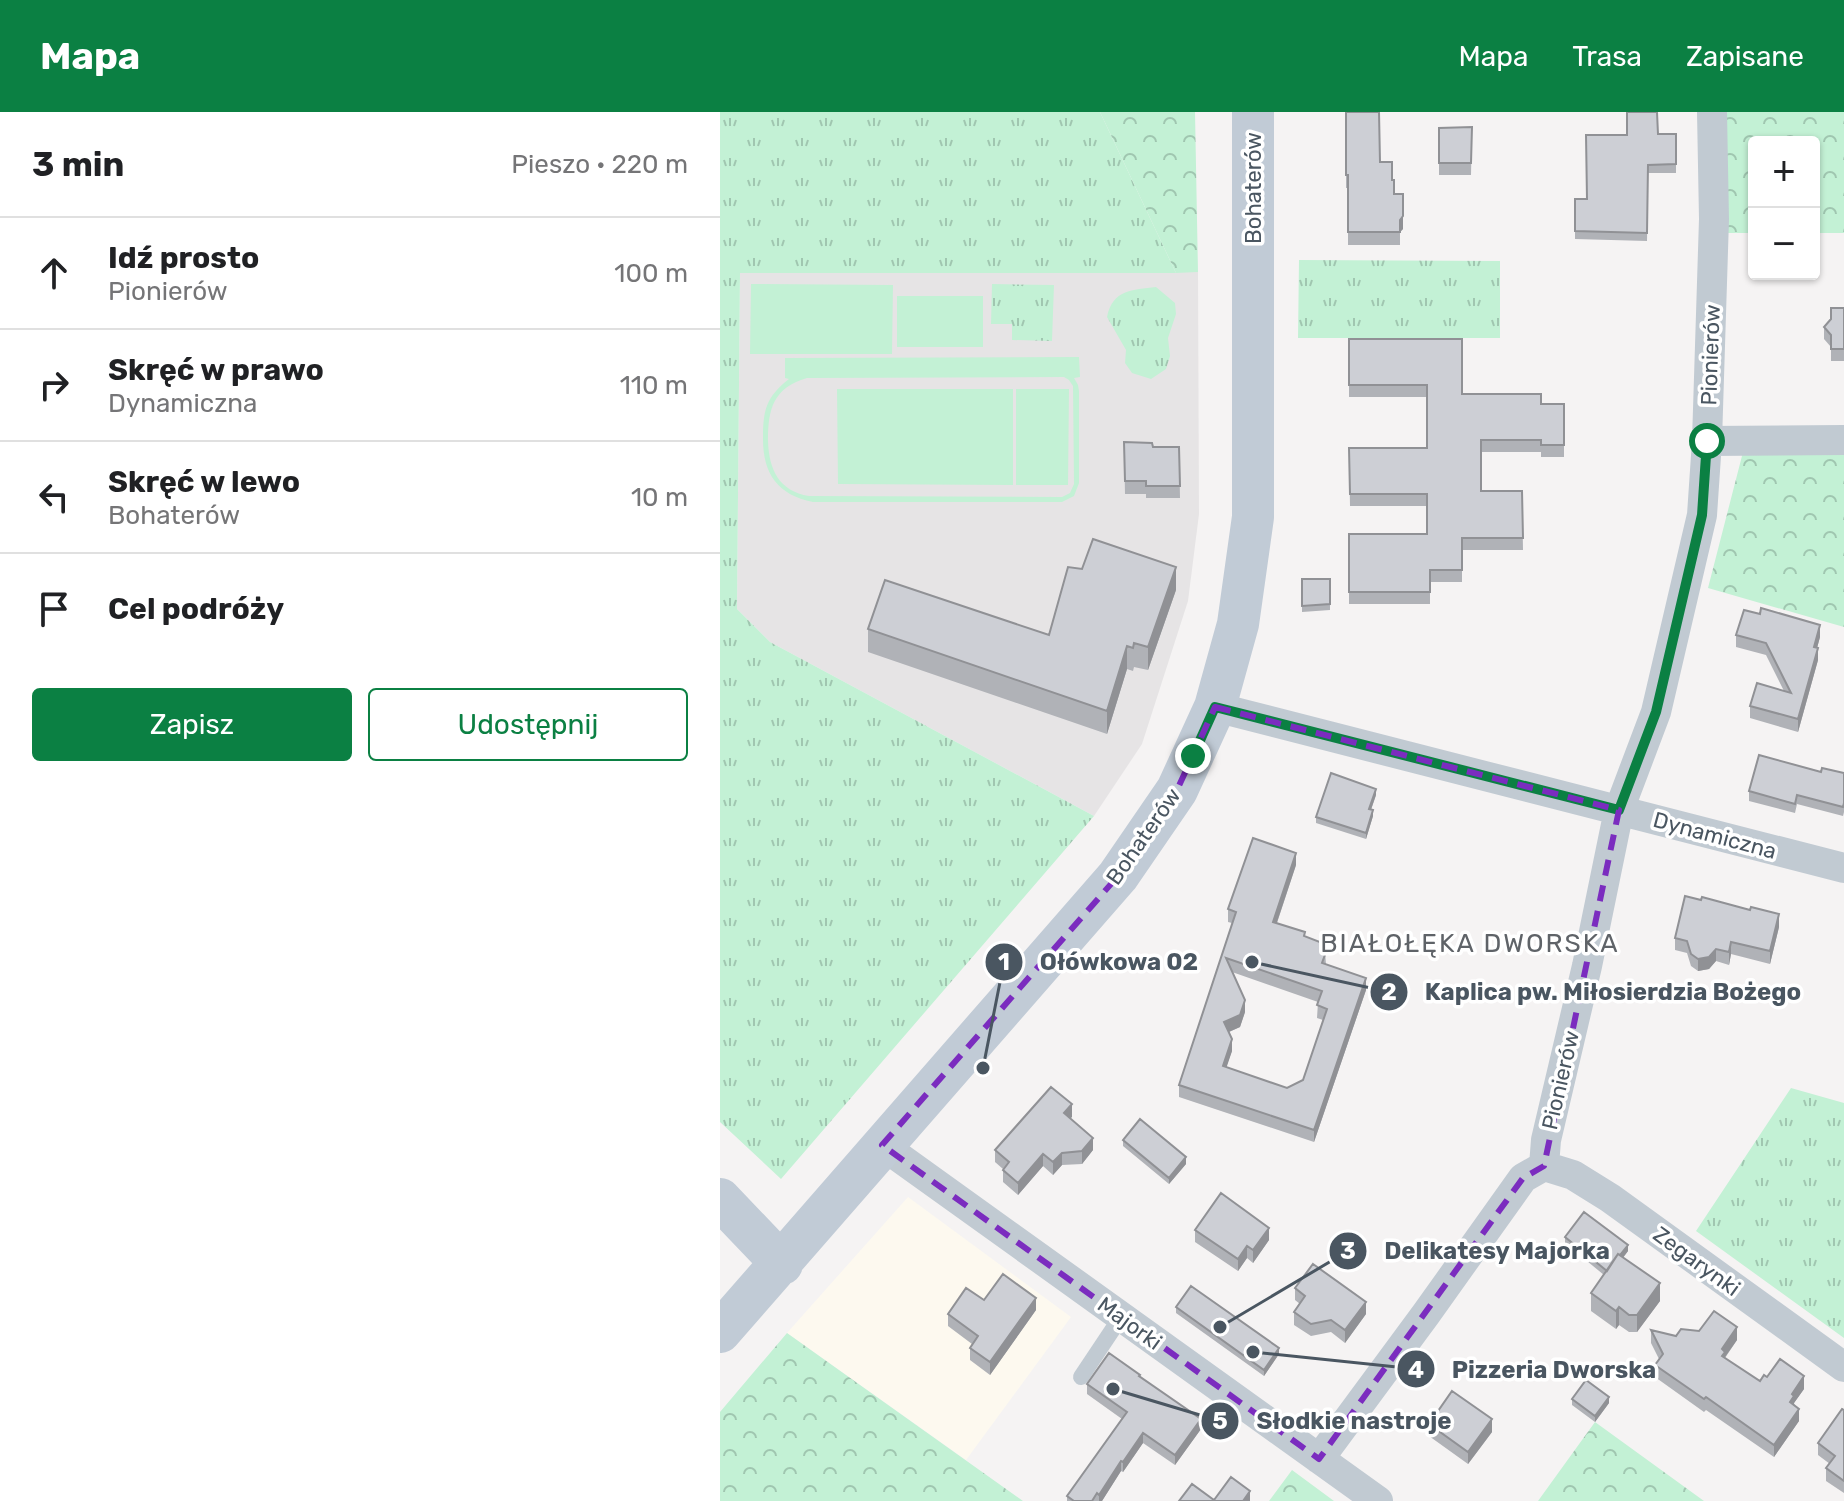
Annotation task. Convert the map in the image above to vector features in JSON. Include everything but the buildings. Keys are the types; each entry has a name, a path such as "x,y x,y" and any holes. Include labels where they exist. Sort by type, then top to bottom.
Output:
{"street":[{"name":"Bohaterów","path":"720,1332 1118,876 1177,790 1215,707 1238,624 1253,517 1253,112"},
{"name":"Pionierów","path":"1544,1166 1546,1140 1587,966 1619,810 1656,712 1702,515 1714,219 1712,112"},
{"path":"1707,441 1844,440"},
{"name":"Dynamiczna","path":"1215,707 1844,868"},
{"name":"Majorki","path":"882,1145 1378,1501"},
{"path":"1319,1459 1523,1178 1544,1166"},
{"name":"Zegarynki","path":"1544,1166 1573,1175 1610,1198 1844,1367"},
{"path":"720,1199 782,1264"}],"lane":[{"path":"1081,1377 1121,1317"}],"highlighted area":[{"path":"1215,707 1619,810 1544,1166 1523,1178 1319,1459 882,1145 1118,876 1177,790"}],"shaded area":[{"path":"1198,272 1199,514 1188,601 1142,744 1094,816 770,642 737,609 740,273"},
{"path":"908,1197 1071,1317 966,1460 787,1333"}],"green space":[{"path":"720,112 1100,112 1176,273 740,273 737,609 770,642 1094,816 781,1179 720,1122"},
{"path":"1100,112 1195,112 1198,272 1176,273"},
{"path":"1723,112 1844,112 1844,233 1820,233 1820,136 1748,136 1748,233 1723,233"},
{"path":"1299,260 1500,261 1500,338 1298,338"},
{"path":"751,284 893,285 892,354 750,354"},
{"path":"992,284 1054,285 1052,341 1012,340 1012,324 991,324"},
{"path":"1156,287 1175,303 1176,314 1168,338 1170,356 1166,369 1151,379 1132,373 1125,363 1126,350 1107,317 1119,296 1132,290"},
{"path":"897,296 983,296 983,347 897,347"},
{"path":"1079,357 1080,377 1074,378 1079,391 1079,483 1074,496 1062,502 813,502 790,494 770,472 763,439 767,405 789,379 785,378 785,358","holes":["1064,377 1073,386 1074,484 1070,493 1062,497 809,496 783,484 771,461 768,441 771,410 780,394 807,378"]},
{"path":"837,389 1013,389 1013,485 838,484"},
{"path":"1016,389 1069,389 1068,485 1016,485"},
{"path":"1844,451 1844,627 1708,588 1743,452"},
{"path":"1791,1088 1844,1103 1844,1338 1696,1231"},
{"path":"787,1333 1023,1501 720,1501 720,1412"},
{"path":"1595,1422 1704,1501 1538,1501"},
{"path":"1292,1470 1334,1501 1269,1501"}],"place":[{"name":"Kaplica pw. Miłosierdzia Bożego","path":"1252,962"},
{"name":"Ołówkowa 02","path":"983,1068"},
{"name":"Delikatesy Majorka","path":"1220,1327"},
{"name":"Pizzeria Dworska","path":"1253,1352"},
{"name":"Słodkie nastroje","path":"1113,1389"}],"district":[{"name":"BIAŁOŁĘKA DWORSKA","path":"1470,943"}],"route":[{"path":"1193,756 1215,707 1619,810 1656,712 1702,515 1707,441"}]}
